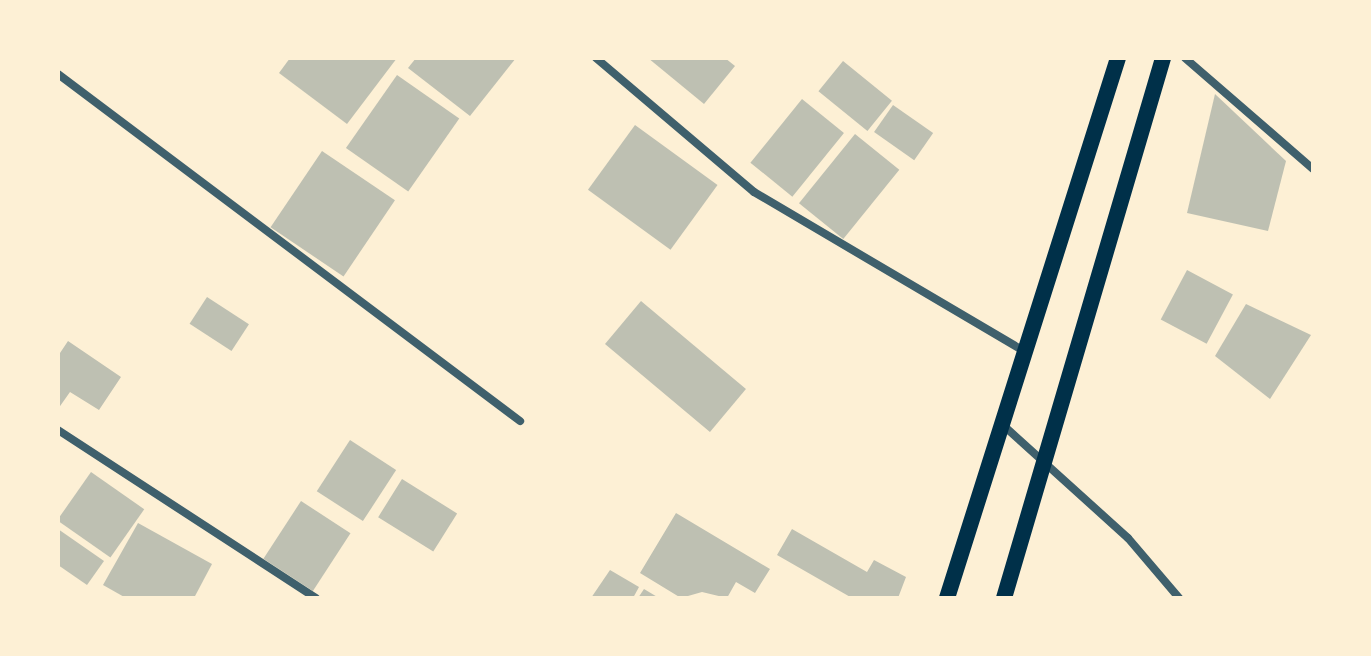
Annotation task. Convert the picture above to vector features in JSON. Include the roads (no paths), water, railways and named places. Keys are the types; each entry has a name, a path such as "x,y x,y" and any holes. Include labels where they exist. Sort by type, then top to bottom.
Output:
{"main road":[{"path":"947,598 1004,426 1024,351 1118,58"},
{"path":"1004,598 1163,58"}],"street":[{"path":"596,58 754,192 1024,351"},
{"path":"1185,58 1313,169"},
{"path":"58,74 520,421"},
{"path":"1004,426 1046,463 1179,598"},
{"path":"58,430 316,598"}]}
